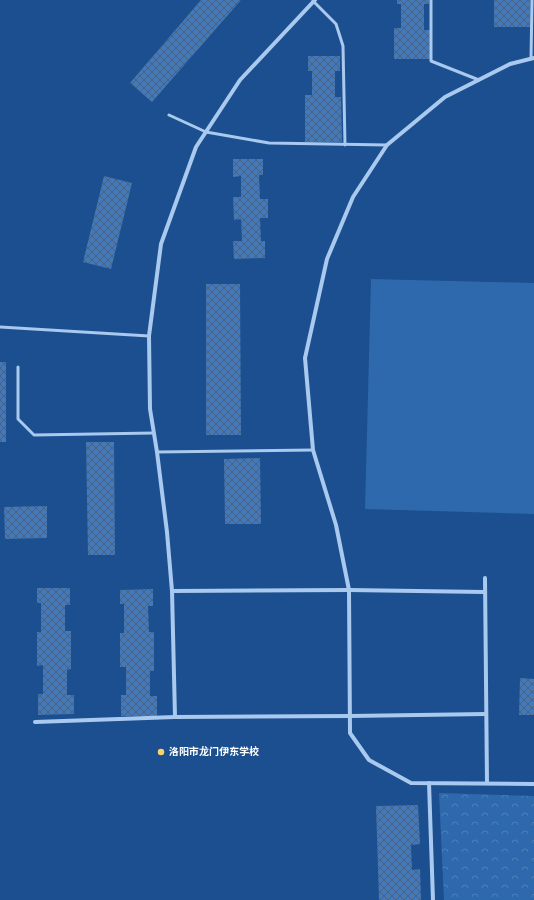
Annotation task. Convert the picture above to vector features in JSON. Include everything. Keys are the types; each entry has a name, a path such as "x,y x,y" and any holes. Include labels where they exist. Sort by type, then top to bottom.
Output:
{"street":[{"path":"176,718 172,591 167,532 150,409 149,336 160,244 196,146 240,80 314,0"},
{"path":"532,59 510,64 445,98 387,145 353,197 327,259 306,358 313,450 336,525 350,590 350,733 369,760 411,783 534,784"},
{"path":"485,578 487,783"},
{"path":"172,591 350,590 485,592"},
{"path":"35,722 176,718 486,714"},
{"path":"429,783 433,900"}],"lane":[{"path":"314,0 336,24 343,46 345,145"},
{"path":"431,0 431,61 479,80"},
{"path":"532,0 532,59"},
{"path":"169,114 206,132 269,143 387,145"},
{"path":"0,327 149,336"},
{"path":"18,367 18,419 34,435 154,433"},
{"path":"157,452 313,450"}],"green space":[{"path":"371,279 534,283 534,514 365,509"},
{"path":"439,793 534,796 534,900 444,900"}],"building":[{"path":"201,0 241,0 152,102 130,83"},
{"path":"397,0 429,0 429,4 424,4 424,30 430,30 430,59 394,59 394,28 401,28 401,4 397,4"},
{"path":"494,0 530,0 530,27 494,27"},
{"path":"308,56 340,56 340,71 335,71 335,97 341,97 342,142 305,142 305,95 312,95 312,71 308,71"},
{"path":"233,159 263,159 263,175 259,175 260,199 268,199 268,218 260,218 261,241 265,241 265,258 234,259 233,241 242,241 241,219 234,220 233,197 241,197 241,176 233,177"},
{"path":"104,176 132,183 111,269 83,262"},
{"path":"206,284 240,284 241,435 206,435"},
{"path":"0,362 6,362 6,442 0,442"},
{"path":"86,442 114,442 115,555 88,555"},
{"path":"260,458 261,524 225,524 224,459"},
{"path":"47,506 47,538 5,539 4,507"},
{"path":"37,588 70,588 70,605 65,605 65,631 71,631 71,669 67,670 67,695 74,695 74,714 38,715 38,694 43,694 43,665 37,666 37,632 41,632 41,603 37,603"},
{"path":"153,589 153,606 148,606 149,632 154,632 154,671 150,671 150,696 157,696 157,716 121,716 121,695 126,695 126,667 120,667 120,633 124,633 124,604 120,604 120,590"},
{"path":"520,678 534,679 534,715 519,715"},
{"path":"418,805 420,844 411,845 412,870 420,869 421,900 379,900 376,806"}],"place":[{"name":"洛阳市龙门伊东学校","path":"161,752"}]}
